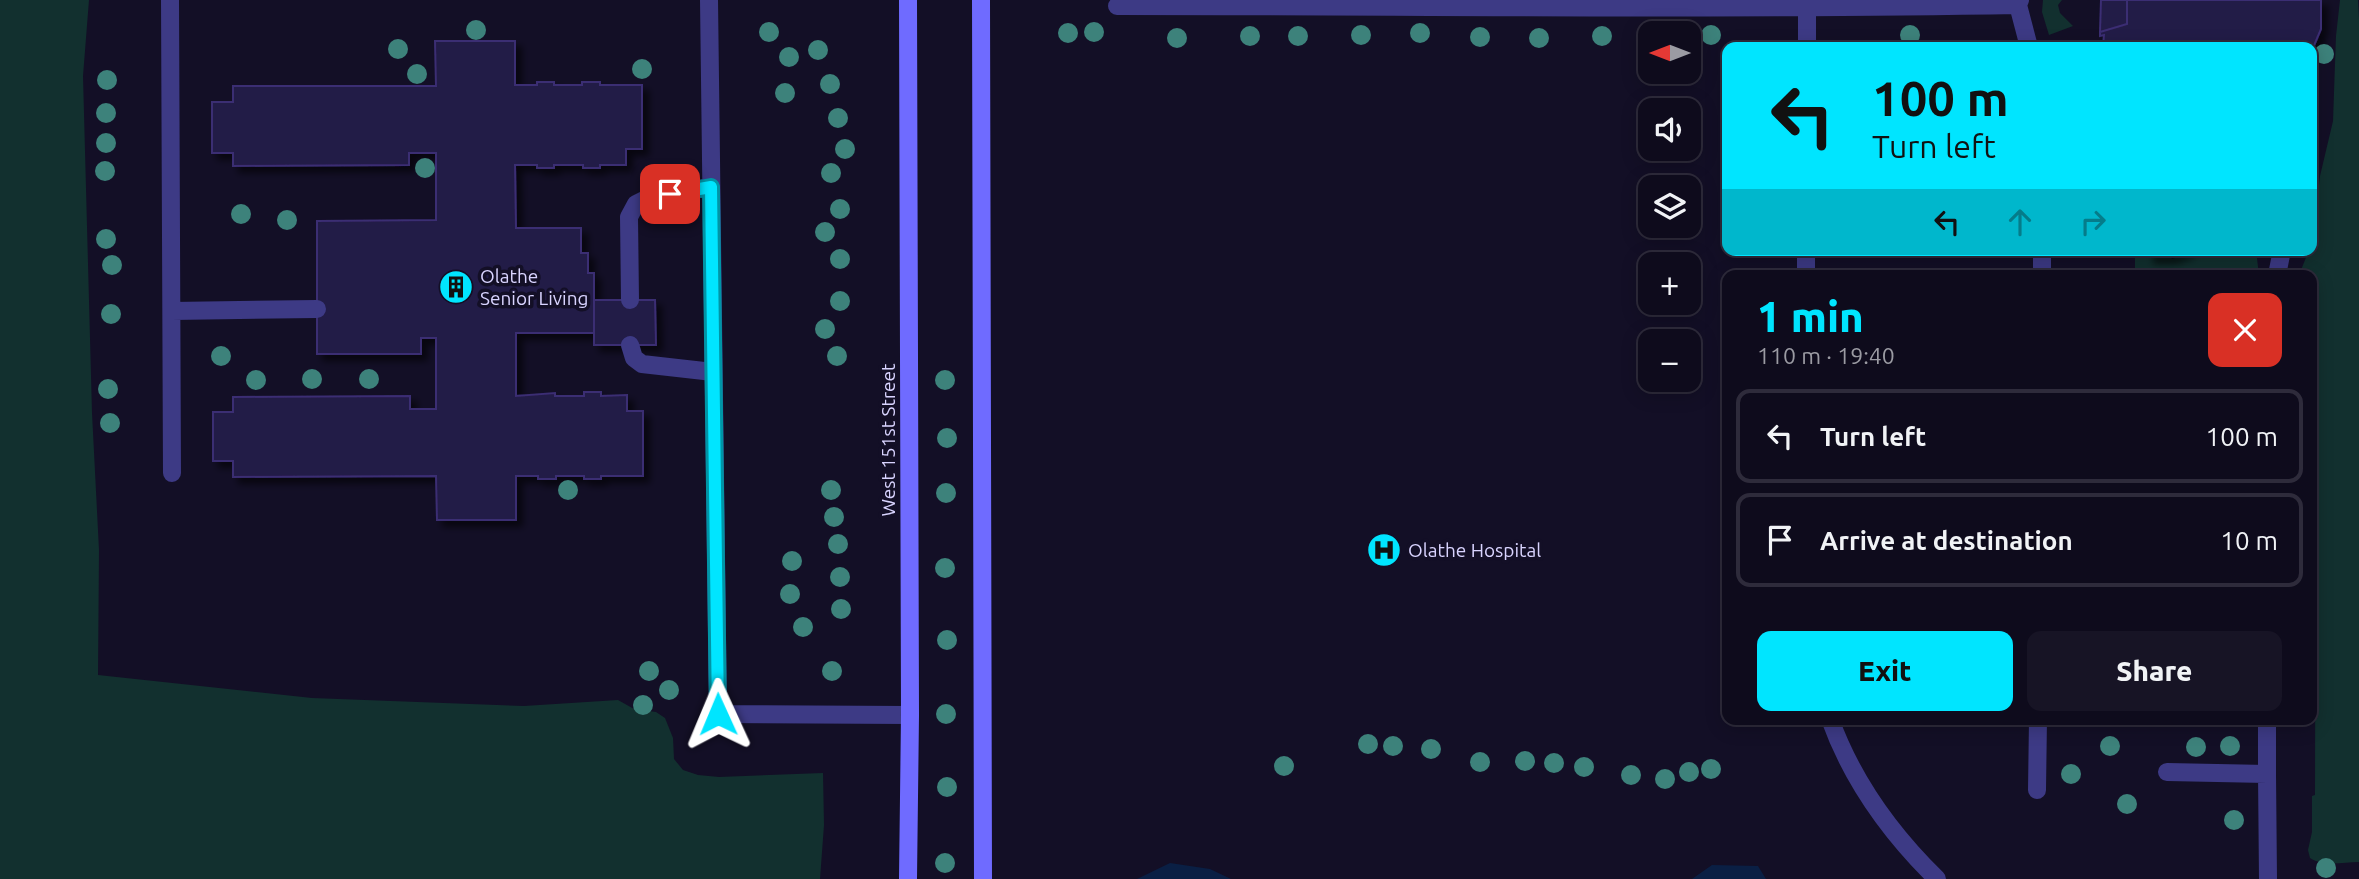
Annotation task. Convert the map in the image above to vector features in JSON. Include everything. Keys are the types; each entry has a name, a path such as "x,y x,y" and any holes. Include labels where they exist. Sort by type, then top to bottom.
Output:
{"main road":[{"name":"West 151st Street","path":"908,0 908,879"},
{"path":"981,0 983,879"}],"street":[{"path":"170,0 172,474"},
{"path":"709,0 718,714 910,715"},
{"path":"1117,6 2019,3 2028,42"},
{"path":"1807,4 1807,42"},
{"path":"630,300 629,217 636,204 650,197 711,187"},
{"path":"172,311 317,309"},
{"path":"630,345 634,358 642,364 713,372"},
{"path":"1833,725 1851,766 1875,807 1905,846 1937,879"},
{"path":"2037,790 2038,725"},
{"path":"2267,725 2268,879"},
{"path":"2167,772 2267,774"}],"green space":[{"path":"0,0 89,0 83,76 92,413 99,550 98,675 312,698 524,706 618,700 634,709 656,712 665,718 673,738 674,759 683,770 719,777 823,773 824,825 820,879 0,879"},
{"path":"2043,0 2062,0 2058,5 2060,13 2073,26 2049,35 2042,12"},
{"path":"2340,0 2358,0 2359,862 2334,863 2315,861 2310,858 2308,850 2312,832 2312,796 2315,795 2317,725 2317,270 2301,270 2307,256 2317,256 2317,204 2320,176 2333,121"},
{"path":"2135,256 2172,259 2181,256 2257,256 2258,270 2135,270"}],"water":[{"path":"1170,863 1210,869 1231,879 1137,879"},
{"path":"1712,865 1758,866 1766,879 1692,879"}],"building":[{"path":"2101,0 2127,0 2127,24 2100,32"},
{"path":"2127,0 2321,0 2321,29 2316,42 2103,42 2104,35 2100,36 2100,32 2127,24"},
{"name":"Olathe Senior Living","path":"435,41 515,41 515,85 554,82 554,85 582,85 582,82 600,82 600,85 642,85 642,149 626,149 626,165 583,168 583,165 554,165 554,168 537,168 537,165 515,165 516,228 581,228 581,253 588,253 588,273 594,273 594,333 516,333 516,396 555,393 555,396 584,396 584,392 601,392 601,396 627,395 627,411 643,411 643,476 601,476 601,479 584,479 584,476 556,476 556,479 538,479 538,476 516,476 516,520 437,520 436,476 233,477 233,461 213,461 213,412 233,412 233,397 410,396 410,409 436,409 436,338 421,338 421,354 317,354 317,221 436,220 436,153 409,153 409,165 233,166 233,153 212,153 212,102 233,102 233,86 436,86"},
{"path":"594,300 655,300 656,345 594,345"}],"place":[{"name":"Olathe Senior Living","path":"456,287"},
{"name":"Olathe Hospital","path":"1384,550"}],"route":[{"path":"670,194 711,187 718,714"}]}
